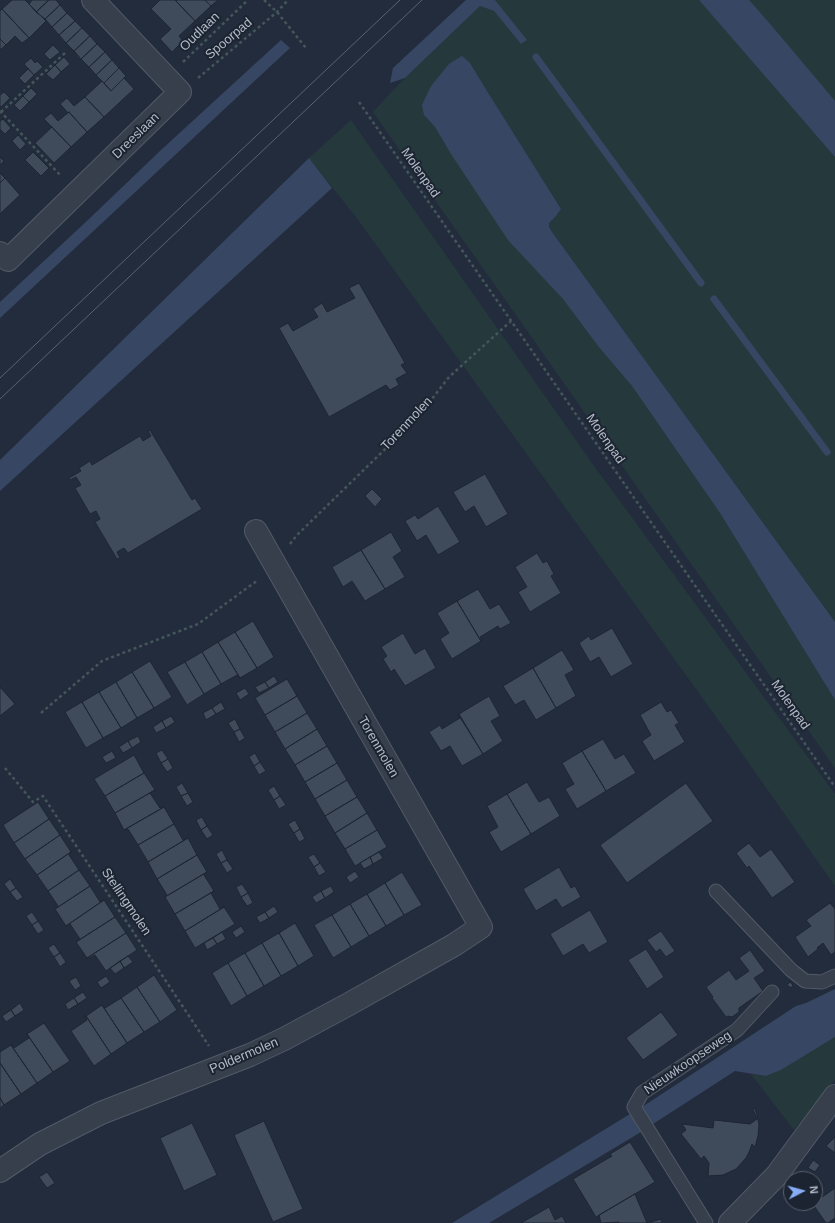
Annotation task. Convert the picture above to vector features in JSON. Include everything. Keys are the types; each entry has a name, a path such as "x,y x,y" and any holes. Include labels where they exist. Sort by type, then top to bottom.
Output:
{"street":[{"path":"93,0 173,85"},
{"name":"Dreeslaan","path":"0,253 8,260 76,193 173,85"},
{"name":"Torenmolen","path":"256,531 480,927"},
{"name":"Poldermolen","path":"0,1171 40,1144 101,1113 222,1067 284,1039 350,1004 454,945 480,927"},
{"path":"730,1223 776,1176 835,1096"}],"lane":[{"path":"716,891 791,970 806,980 822,982 835,976"},
{"name":"Nieuwkoopseweg","path":"706,1223 634,1107 642,1093 737,1030 772,992"}],"path":[{"name":"Oudlaan","path":"173,85 248,0"},
{"path":"264,0 277,12 306,48"},
{"name":"Spoorpad","path":"173,85 277,12 288,0"},
{"path":"65,53 1,111 76,193"},
{"name":"Molenpad","path":"359,102 835,787"},
{"name":"Torenmolen","path":"41,713 102,661 198,624 276,567 297,535 418,417 449,376 511,321"},
{"name":"Stellingmolen","path":"6,768 33,802 43,796 222,1067"}],"green space":[{"path":"495,0 699,0 835,157 835,622 552,232 549,227 549,223 561,209 470,63 438,78 431,86 424,115 435,127 451,154 598,346 632,386 720,513 835,700 835,768 373,112 397,86 480,6 494,11 521,44 526,41"},
{"path":"738,0 835,0 835,114"},
{"path":"351,120 594,466 835,794 835,886 732,739 356,217 309,158"},
{"path":"835,1037 835,1080 794,1130 751,1074 766,1076 781,1070"}],"water":[{"path":"466,0 495,0 527,40 521,44 494,11 480,6 405,78 390,83 393,68"},
{"path":"699,0 749,0 771,25 835,101 835,157"},
{"path":"281,40 290,48 0,318 0,302 161,150"},
{"path":"462,56 470,63 561,209 549,223 549,227 552,232 835,622 835,700 720,513 632,386 598,346 563,299 508,240 451,154 435,127 424,115 422,105 431,86 449,64"},
{"path":"309,158 332,188 0,491 0,460"},
{"path":"835,989 835,1037 781,1070 766,1076 735,1071 653,1124 642,1107 796,1006 806,1003"},
{"path":"630,1114 641,1132 489,1223 452,1223"}],"building":[{"path":"12,0 25,0 46,21 29,38 2,9"},
{"path":"32,0 49,0 36,12 29,4"},
{"path":"49,0 56,0 60,5 45,19 36,12"},
{"path":"160,0 175,0 195,21 179,36 183,41 172,52 160,39 171,29 151,9"},
{"path":"205,0 211,6 195,21 176,1"},
{"path":"205,0 218,0 211,6"},
{"path":"60,5 67,13 52,27 45,19"},
{"path":"2,9 29,38 22,43 15,36 6,45 0,39 0,11"},
{"path":"67,13 75,21 59,35 52,27"},
{"path":"75,21 82,28 66,43 59,35"},
{"path":"82,28 90,36 74,51 66,43"},
{"path":"90,36 97,44 81,59 74,51"},
{"path":"0,39 6,45 0,50"},
{"path":"97,44 105,52 89,67 81,59"},
{"path":"53,45 60,52 50,60 44,54"},
{"path":"105,52 112,60 96,75 89,67"},
{"path":"64,57 70,64 61,72 55,65"},
{"path":"31,58 35,63 37,61 43,67 34,75 24,64"},
{"path":"112,60 119,68 104,83 96,75"},
{"path":"55,65 61,72 53,80 46,74"},
{"path":"119,68 126,76 111,91 104,83"},
{"path":"28,69 34,75 25,84 19,78"},
{"path":"124,78 134,89 104,117 85,97 102,81 111,91"},
{"path":"31,88 37,94 29,102 23,96"},
{"path":"4,92 10,98 1,107 0,95"},
{"path":"23,96 29,102 20,111 14,105"},
{"path":"85,97 104,117 87,132 60,104 67,98 74,106"},
{"path":"69,112 87,132 71,147 44,119 51,113 58,121"},
{"path":"3,119 11,128 5,134 0,129 0,121"},
{"path":"52,127 71,147 54,163 35,143"},
{"path":"18,135 26,144 20,150 12,141"},
{"path":"33,152 49,168 41,176 25,160"},
{"path":"0,157 4,161 0,165"},
{"path":"0,173 5,178 0,183"},
{"path":"5,178 20,195 0,214 0,183"},
{"path":"359,283 405,363 401,365 407,373 396,379 399,385 390,390 386,385 329,417 279,328 288,323 293,331 318,317 313,309 322,303 327,312 355,298 349,288"},
{"path":"150,430 192,500 195,498 202,509 128,553 124,548 117,552 120,558 117,559 95,522 100,519 96,511 90,514 75,488 81,485 76,477 70,480 69,478 81,471 79,468 90,461 92,465 140,436 143,441 151,436 148,431"},
{"path":"485,474 508,514 486,527 474,506 465,512 453,492"},
{"path":"372,489 382,499 375,507 365,496"},
{"path":"438,506 460,542 438,555 426,535 417,541 405,521 415,515 418,519"},
{"path":"391,532 402,551 393,557 405,577 385,589 361,550"},
{"path":"361,550 385,589 365,601 352,581 343,587 332,567"},
{"path":"537,553 543,563 547,561 554,574 551,576 561,593 530,612 518,592 527,587 515,567"},
{"path":"478,589 490,609 499,604 511,623 500,629 498,626 480,637 482,641 457,601"},
{"path":"457,601 481,641 452,659 440,639 449,633 437,613"},
{"path":"253,621 274,657 257,668 235,632"},
{"path":"612,628 633,664 611,677 599,657 590,662 579,643 589,636 591,640"},
{"path":"235,632 257,668 240,678 218,642"},
{"path":"403,633 415,654 425,648 436,668 405,686 394,669 391,672 383,659 387,656 381,647"},
{"path":"218,642 240,678 237,675 221,684 202,652"},
{"path":"562,650 574,670 565,675 576,696 556,708 533,668"},
{"path":"202,652 221,684 204,694 185,662"},
{"path":"150,661 172,697 154,708 132,672"},
{"path":"185,662 204,694 187,705 167,672"},
{"path":"533,668 556,708 536,720 524,700 515,705 503,686"},
{"path":"132,672 154,708 137,718 116,682"},
{"path":"274,676 278,682 269,688 265,682"},
{"path":"287,679 297,696 265,715 255,698"},
{"path":"116,682 137,718 121,728 99,692"},
{"path":"265,682 269,688 259,693 255,687"},
{"path":"0,687 15,704 0,716"},
{"path":"245,688 249,694 240,700 236,693"},
{"path":"99,692 121,728 103,738 82,702"},
{"path":"297,696 307,713 275,732 265,715"},
{"path":"489,696 500,716 491,721 503,741 483,754 459,714"},
{"path":"82,702 103,738 86,748 65,712"},
{"path":"221,702 225,709 216,714 212,708"},
{"path":"661,702 667,712 671,710 679,723 675,725 685,742 654,761 642,741 651,735 640,715"},
{"path":"212,708 216,714 206,720 203,713"},
{"path":"307,713 317,729 285,749 275,732"},
{"path":"458,714 483,754 462,766 450,746 441,751 429,732 440,725 442,729 460,718"},
{"path":"171,716 175,722 166,728 162,721"},
{"path":"235,719 240,729 234,732 228,723"},
{"path":"162,721 166,728 156,733 153,727"},
{"path":"240,729 245,738 239,742 234,732"},
{"path":"317,729 327,746 295,765 285,749"},
{"path":"138,736 141,742 132,748 128,741"},
{"path":"603,739 615,759 624,754 636,773 606,791 582,751"},
{"path":"128,741 132,748 123,753 119,747"},
{"path":"327,746 337,763 305,782 295,765"},
{"path":"162,750 168,759 161,763 156,753"},
{"path":"112,751 116,758 106,763 102,757"},
{"path":"582,751 606,791 577,809 565,789 574,784 562,763"},
{"path":"255,753 260,762 254,766 249,757"},
{"path":"134,755 144,773 105,796 94,779"},
{"path":"168,759 173,768 167,772 161,763"},
{"path":"260,762 266,771 259,775 254,766"},
{"path":"337,763 347,780 315,799 305,782"},
{"path":"144,773 155,790 115,813 105,796"},
{"path":"347,780 357,797 325,816 315,799"},
{"path":"527,782 539,802 549,797 560,816 531,834 507,794"},
{"path":"182,783 188,793 181,796 176,787"},
{"path":"686,783 713,821 627,883 600,845"},
{"path":"274,786 280,796 274,800 268,790"},
{"path":"155,790 150,793 160,808 164,807 124,830 115,813"},
{"path":"188,793 193,802 187,806 181,796"},
{"path":"507,794 531,834 501,852 489,832 498,827 487,806"},
{"path":"280,796 286,805 279,809 274,800"},
{"path":"357,797 367,813 335,833 325,816"},
{"path":"38,802 49,819 14,843 3,825"},
{"path":"164,807 174,824 138,845 128,829 124,830"},
{"path":"367,813 377,830 345,849 335,833"},
{"path":"202,817 207,826 201,830 196,820"},
{"path":"49,819 60,835 25,859 14,843"},
{"path":"295,820 300,829 294,833 288,824"},
{"path":"174,824 183,840 188,838 148,862 138,845"},
{"path":"207,826 213,835 207,839 201,830"},
{"path":"300,829 305,839 299,842 294,833"},
{"path":"377,830 387,847 355,866 345,849"},
{"path":"60,835 71,852 37,875 25,859"},
{"path":"188,838 197,855 157,879 148,862"},
{"path":"749,843 760,857 771,849 795,882 772,898 749,866 747,868 736,853"},
{"path":"222,850 227,860 221,863 216,854"},
{"path":"71,852 69,855 79,870 48,891 37,875"},
{"path":"379,852 383,858 373,864 370,857"},
{"path":"314,854 320,863 314,867 308,857"},
{"path":"197,855 207,872 165,897 167,895 157,879"},
{"path":"370,857 373,864 364,869 360,863"},
{"path":"227,860 233,869 227,873 221,863"},
{"path":"320,863 326,872 319,876 314,867"},
{"path":"559,867 571,888 575,886 581,897 562,908 556,899 536,911 523,889"},
{"path":"79,870 90,886 55,909 58,906 48,891"},
{"path":"355,871 359,877 350,883 346,877"},
{"path":"207,872 204,875 214,891 175,914 165,897"},
{"path":"402,872 422,905 404,915 385,883"},
{"path":"10,879 16,888 10,892 4,884"},
{"path":"385,883 404,915 386,926 367,894"},
{"path":"242,884 248,893 241,897 236,887"},
{"path":"90,886 100,902 104,900 66,926 55,909"},
{"path":"331,886 334,892 325,898 321,891"},
{"path":"16,888 23,897 17,901 10,892"},
{"path":"214,891 211,893 220,909 224,907 185,931 175,914"},
{"path":"321,891 325,898 316,903 312,897"},
{"path":"248,893 253,903 247,906 241,897"},
{"path":"367,894 386,926 369,936 350,904"},
{"path":"104,900 115,917 76,942 80,939 70,924 66,926"},
{"path":"830,903 835,909 835,952 831,955 823,943 808,957 795,937 811,926 806,920"},
{"path":"350,904 369,936 351,947 332,915"},
{"path":"274,906 278,912 269,918 265,912"},
{"path":"224,907 235,924 195,948 185,931"},
{"path":"590,910 608,942 589,953 583,944 563,956 550,934"},
{"path":"32,912 38,921 32,925 26,916"},
{"path":"265,912 269,918 260,923 256,917"},
{"path":"332,915 351,947 333,958 314,925"},
{"path":"115,917 126,933 87,958 76,942"},
{"path":"38,921 44,930 38,934 32,925"},
{"path":"295,923 314,956 298,966 279,933"},
{"path":"241,926 245,932 236,938 232,932"},
{"path":"661,931 675,951 666,957 660,949 656,952 647,940"},
{"path":"222,932 226,939 217,944 213,938"},
{"path":"126,933 137,950 106,971 95,955 87,959 87,958"},
{"path":"279,933 298,966 281,976 262,943"},
{"path":"213,938 217,944 207,950 204,943"},
{"path":"262,943 281,976 264,986 245,953"},
{"path":"54,944 60,953 54,957 48,948"},
{"path":"646,949 664,977 647,989 628,960"},
{"path":"750,950 765,971 754,978 763,991 739,1008 739,1012 732,1017 726,1017 706,987 729,970 736,980 749,971 739,958"},
{"path":"60,953 66,962 60,967 54,957"},
{"path":"245,953 264,986 247,996 228,963"},
{"path":"128,956 133,962 124,968 120,961"},
{"path":"120,961 124,968 115,974 110,968"},
{"path":"228,963 247,996 231,1006 212,973"},
{"path":"154,975 177,1010 160,1022 137,987"},
{"path":"106,976 110,982 101,988 97,982"},
{"path":"76,977 81,986 75,990 69,981"},
{"path":"790,982 793,985 791,988 787,985"},
{"path":"137,987 160,1022 144,1032 121,998"},
{"path":"83,992 87,998 78,1004 74,998"},
{"path":"74,998 78,1004 68,1010 65,1004"},
{"path":"121,998 144,1032 127,1043 102,1005 105,1008"},
{"path":"20,1003 24,1010 15,1016 11,1010"},
{"path":"102,1005 127,1043 111,1054 86,1016"},
{"path":"11,1010 15,1016 6,1022 2,1016"},
{"path":"661,1012 678,1035 643,1060 626,1038"},
{"path":"85,1016 111,1054 94,1066 71,1031 87,1020"},
{"path":"44,1023 70,1061 53,1072 27,1034"},
{"path":"27,1034 53,1072 37,1083 11,1045 12,1044 14,1048 29,1038"},
{"path":"11,1045 37,1083 21,1094 0,1063 0,1052"},
{"path":"0,1063 21,1094 4,1105 0,1098"},
{"path":"0,1098 4,1105 0,1108"},
{"path":"755,1108 759,1125 755,1147 752,1144 746,1158 736,1169 723,1175 708,1176 709,1163 704,1156 701,1159 681,1134 686,1130 682,1124 713,1128 714,1120 750,1124 757,1119 753,1109"},
{"path":"264,1121 303,1209 273,1222 234,1135"},
{"path":"192,1123 217,1175 184,1191 160,1138"},
{"path":"835,1137 835,1153 826,1146"},
{"path":"630,1142 655,1182 596,1217 573,1179 612,1156 610,1154"},
{"path":"813,1160 820,1165 816,1171 808,1168"},
{"path":"47,1172 55,1183 47,1188 39,1177"},
{"path":"835,1188 835,1218 828,1223 826,1223 818,1211 823,1211 823,1196"},
{"path":"635,1194 647,1223 601,1223 599,1215"},
{"path":"549,1207 555,1220 562,1216 566,1223 521,1223"},
{"path":"661,1219 662,1223 647,1223"}],"waterway":[{"path":"536,57 701,283"},
{"path":"714,299 827,452"}],"tram line":[{"path":"0,378 400,0"},
{"path":"0,399 422,0"}]}
